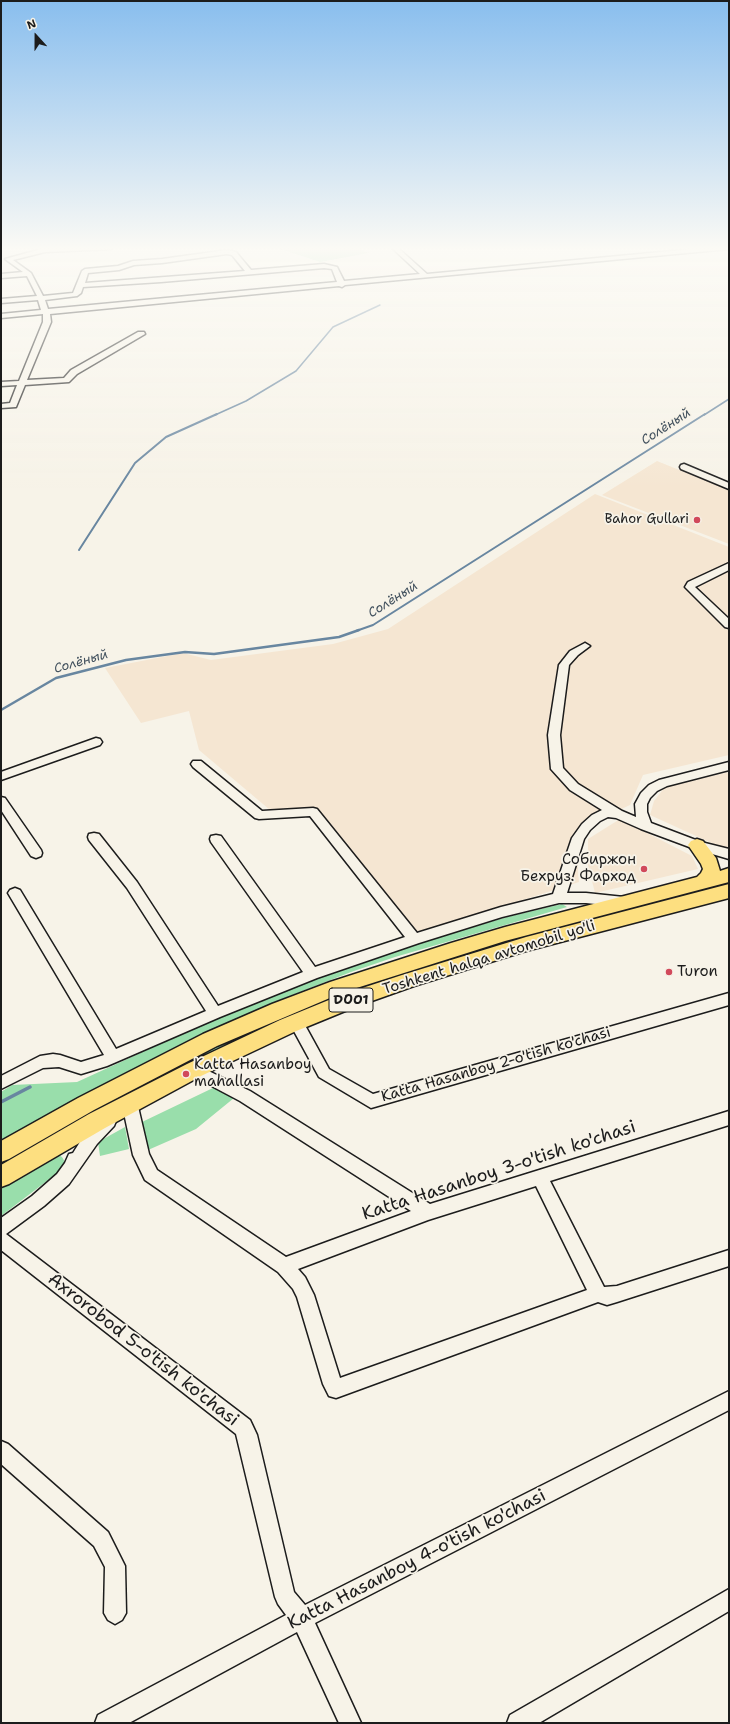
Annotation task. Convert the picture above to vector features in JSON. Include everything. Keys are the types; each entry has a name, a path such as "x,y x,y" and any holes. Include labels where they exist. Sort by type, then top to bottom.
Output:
{"highway":[{"path":"697,845 710,862 712,869 709,877 703,882"},
{"name":"Toshkent halqa avtomobil yo'li","path":"1,1152 86,1104 204,1043 286,1007 337,987 451,950 729,875"},
{"name":"Toshkent halqa avtomobil yo'li","path":"1,1177 130,1103 194,1070 296,1022 379,990 475,959 526,944 729,891"}],"street":[{"path":"1,406 13,405 45,327"},
{"path":"1,384 66,380 74,372 141,334"},
{"path":"684,467 729,486"},
{"path":"729,566 692,584 690,587 729,625"},
{"path":"585,646 574,653 564,665 554,734 557,769 574,787 618,814 645,826 697,845 729,854"},
{"path":"1,776 96,742"},
{"path":"197,764 259,815 313,812 414,939"},
{"path":"645,826 641,812 642,804 644,796 653,788 663,783 729,766"},
{"path":"1,801 36,853"},
{"path":"559,898 578,838 586,827 596,818 606,813 618,814"},
{"path":"94,837 141,898 215,1013"},
{"path":"216,839 312,974"},
{"path":"15,893 113,1057"},
{"path":"1,1083 40,1062 53,1060 60,1061 81,1068 113,1057 215,1013 312,974 414,939 501,912 559,898 586,898 626,902"},
{"name":"Katta Hasanboy 2-o'tish ko'chasi","path":"296,1022 324,1073 371,1101 729,999"},
{"path":"194,1070 245,1096 428,1212"},
{"path":"1,1228 38,1201 63,1179 99,1130 130,1103 141,1155 151,1175 284,1266 299,1283 305,1295 332,1384 336,1389 598,1294 608,1296 617,1294 729,1258"},
{"name":"Katta Hasanboy 3-o'tish ko'chasi","path":"284,1266 428,1212 729,1118"},
{"path":"64,1140 72,1144 75,1148 72,1167"},
{"path":"540,1177 598,1294"},
{"name":"Axrorobod 5-o'tish ko'chasi","path":"1,1240 242,1427 247,1435 285,1597 302,1618 350,1723"},
{"name":"Katta Hasanboy 4-o'tish ko'chasi","path":"106,1723 302,1618 729,1400"},
{"path":"1,1450 101,1539 115,1566 115,1614"},
{"path":"518,1723 729,1599"}],"shaded area":[{"name":"Bahor Gullari","path":"657,461 729,490 729,544 602,495"},
{"path":"595,494 729,547 729,755 643,775 630,805 575,831 579,882 414,935 315,809 270,810 199,750 189,711 141,723 105,668 183,653 211,660 333,644 388,629"},
{"path":"729,772 729,851 650,815 654,801 665,787"},
{"path":"620,819 692,856 698,869 595,893 588,865 588,839"}],"green space":[{"path":"729,880 729,886 482,951 390,980 1,1168 1,1160 195,1055 292,1010 433,960"},
{"path":"562,904 567,907 395,957 351,972 287,997 221,1026 1,1143 1,1092 12,1085 77,1082 217,1018 307,981 393,951 507,917"},
{"path":"215,1087 234,1098 196,1129 148,1150 142,1122"},
{"path":"125,1127 129,1149 100,1156 98,1142"},
{"path":"59,1155 65,1162 60,1171 1,1216 1,1188"}],"waterway":[{"path":"215,415 246,401 296,371 333,327"},
{"name":"Солёный","path":"704,415 729,399"},
{"path":"79,550 135,463 166,437 217,414"},
{"name":"Солёный","path":"356,631 373,625 705,414"},
{"name":"Солёный","path":"1,710 56,678 126,660 185,652 214,654 339,637 359,630"},
{"path":"1,1102 30,1087"}],"place":[{"name":"Bahor Gullari","path":"697,520"},
{"name":"Собиржон Бехруз. Фарход","path":"644,869"},
{"name":"Turon","path":"669,972"},
{"name":"Katta Hasanboy mahallasi","path":"186,1074"}]}
